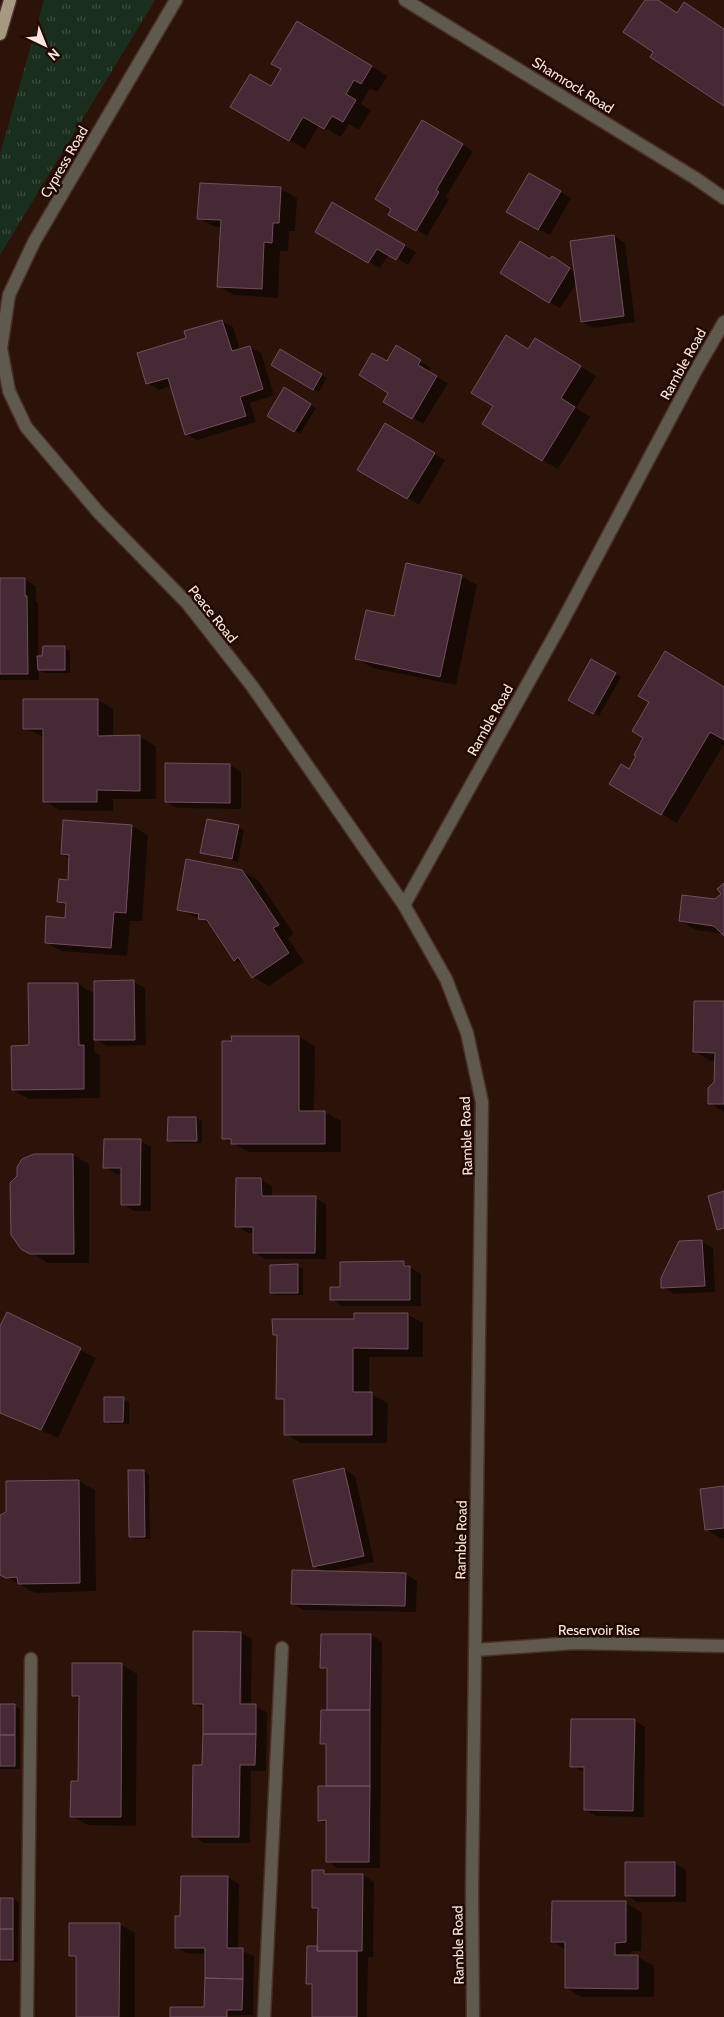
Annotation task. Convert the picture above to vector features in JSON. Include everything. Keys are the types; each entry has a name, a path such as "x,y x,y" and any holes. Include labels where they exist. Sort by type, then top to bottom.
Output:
{"main road":[{"path":"0,34 10,0"}],"street":[{"name":"Cypress Road","path":"1,348 9,295 34,242 176,0"},
{"name":"Shamrock Road","path":"406,0 724,198"},
{"name":"Ramble Road","path":"473,2017 472,1890 482,1102 467,1033 446,979 404,905 560,624 695,372 724,322"},
{"name":"Peace Road","path":"1,348 9,391 26,426 99,513 187,603 252,686 404,905"},
{"name":"Reservoir Rise","path":"475,1650 574,1644 724,1646"},
{"path":"264,2017 282,1648"},
{"path":"27,2017 30,1659"}],"green space":[{"path":"44,0 155,0 0,255 0,154"}],"building":[{"path":"645,0 658,0 677,13 684,2 724,29 724,106 650,57 653,52 623,32"},
{"path":"297,21 372,66 361,84 354,80 346,94 356,100 343,122 332,116 324,129 303,117 289,141 230,107 250,74 271,86 281,69 271,64"},
{"path":"422,120 463,144 436,190 439,192 416,231 388,215 391,209 375,199"},
{"path":"529,173 561,191 538,230 506,212"},
{"path":"200,183 281,187 279,223 273,223 272,243 264,242 262,289 217,287 221,220 197,219"},
{"path":"332,202 405,245 396,260 377,249 368,263 315,232"},
{"path":"614,235 624,316 581,322 570,241"},
{"path":"520,241 550,259 552,256 570,268 549,303 500,273"},
{"path":"222,320 232,351 250,346 263,389 240,397 246,416 185,435 168,378 146,384 137,353 186,338 184,331"},
{"path":"506,335 528,349 535,338 581,366 561,398 575,407 542,461 482,424 493,406 471,393"},
{"path":"396,345 421,360 418,365 437,376 412,419 383,402 388,393 359,375 372,353 387,361"},
{"path":"280,349 322,374 313,390 271,365"},
{"path":"284,387 311,404 294,432 267,416"},
{"path":"385,423 435,453 407,499 357,470"},
{"path":"406,563 462,575 440,677 355,659 366,610 394,616"},
{"path":"0,578 25,578 28,674 0,674"},
{"path":"43,646 65,646 65,670 38,670 37,656 42,656"},
{"path":"665,651 724,687 724,740 710,732 661,815 609,784 621,764 629,769 636,756 634,755 643,738 632,731 649,702 638,696"},
{"path":"591,659 616,673 593,714 568,700"},
{"path":"23,699 98,699 98,736 140,735 140,791 97,790 97,802 43,802 43,729 23,729"},
{"path":"165,763 230,764 230,803 165,802"},
{"path":"207,819 239,825 232,859 200,853"},
{"path":"63,820 132,825 126,913 114,912 111,948 45,943 46,916 65,918 66,903 57,902 59,879 68,880 69,855 61,854"},
{"path":"186,859 242,870 279,925 273,928 289,953 252,978 238,957 234,961 207,920 198,919 199,914 177,910"},
{"path":"724,883 724,936 714,926 679,921 682,895 715,899 721,894 717,889"},
{"path":"134,980 135,1040 94,1040 94,981"},
{"path":"28,983 78,983 79,1045 84,1045 84,1089 12,1090 11,1046 29,1045"},
{"path":"694,1001 724,1001 724,1104 708,1104 708,1088 714,1082 715,1053 693,1052"},
{"path":"231,1036 299,1036 299,1111 325,1111 325,1144 231,1144 231,1139 222,1139 222,1041 232,1041"},
{"path":"168,1117 196,1117 197,1141 167,1141"},
{"path":"104,1139 141,1139 140,1205 121,1205 121,1168 103,1168"},
{"path":"34,1154 73,1154 74,1254 30,1254 21,1249 11,1235 10,1183 17,1176 17,1167 22,1159"},
{"path":"236,1178 261,1178 262,1196 316,1196 315,1253 253,1253 253,1227 235,1227"},
{"path":"724,1191 724,1228 717,1230 708,1196"},
{"path":"702,1240 705,1286 661,1288 661,1278 679,1241"},
{"path":"404,1261 404,1266 410,1266 410,1300 330,1300 330,1287 340,1287 340,1262"},
{"path":"298,1264 298,1293 270,1293 270,1265"},
{"path":"7,1312 81,1348 41,1430 0,1413 0,1326"},
{"path":"354,1313 408,1313 408,1349 353,1348 353,1392 372,1392 372,1435 284,1435 284,1399 276,1399 277,1335 273,1335 272,1319 354,1319"},
{"path":"104,1397 124,1397 123,1422 104,1422"},
{"path":"344,1468 364,1556 313,1567 293,1480"},
{"path":"128,1470 144,1470 145,1537 129,1537"},
{"path":"79,1480 80,1583 18,1584 17,1577 6,1578 0,1575 0,1515 6,1512 6,1481"},
{"path":"724,1486 724,1528 705,1530 700,1489"},
{"path":"292,1570 406,1573 405,1606 291,1604"},
{"path":"193,1631 241,1632 240,1704 256,1704 256,1734 203,1734 203,1704 193,1704"},
{"path":"321,1634 371,1634 370,1710 327,1710 327,1668 320,1668"},
{"path":"72,1663 122,1663 121,1817 70,1817 71,1781 78,1781 79,1696 72,1696"},
{"path":"0,1704 15,1704 15,1735 0,1735"},
{"path":"321,1710 370,1710 370,1786 326,1786 326,1744 320,1744"},
{"path":"571,1719 635,1719 633,1811 584,1810 584,1767 570,1767"},
{"path":"203,1734 256,1734 255,1765 240,1765 239,1837 192,1837 193,1765 202,1765"},
{"path":"0,1735 15,1735 15,1766 0,1766"},
{"path":"318,1786 370,1786 369,1862 326,1862 326,1820 318,1821"},
{"path":"625,1862 675,1862 675,1896 625,1896"},
{"path":"312,1870 324,1870 324,1874 363,1874 362,1951 317,1951 318,1908 312,1908"},
{"path":"181,1876 228,1876 227,1948 243,1948 243,1979 205,1978 205,1948 175,1948 175,1916 180,1916"},
{"path":"0,1898 13,1898 13,1929 0,1929"},
{"path":"552,1901 626,1901 626,1942 615,1943 615,1955 638,1955 638,1989 565,1988 565,1942 551,1942"},
{"path":"69,1923 120,1923 119,2017 76,2017 76,1956 69,1956"},
{"path":"0,1929 13,1929 13,1960 0,1960"},
{"path":"307,1946 318,1946 317,1951 357,1951 357,2017 312,2017 312,1984 306,1984"},
{"path":"205,1978 243,1979 242,2010 227,2010 227,2017 170,2017 170,2007 204,2007"}]}
